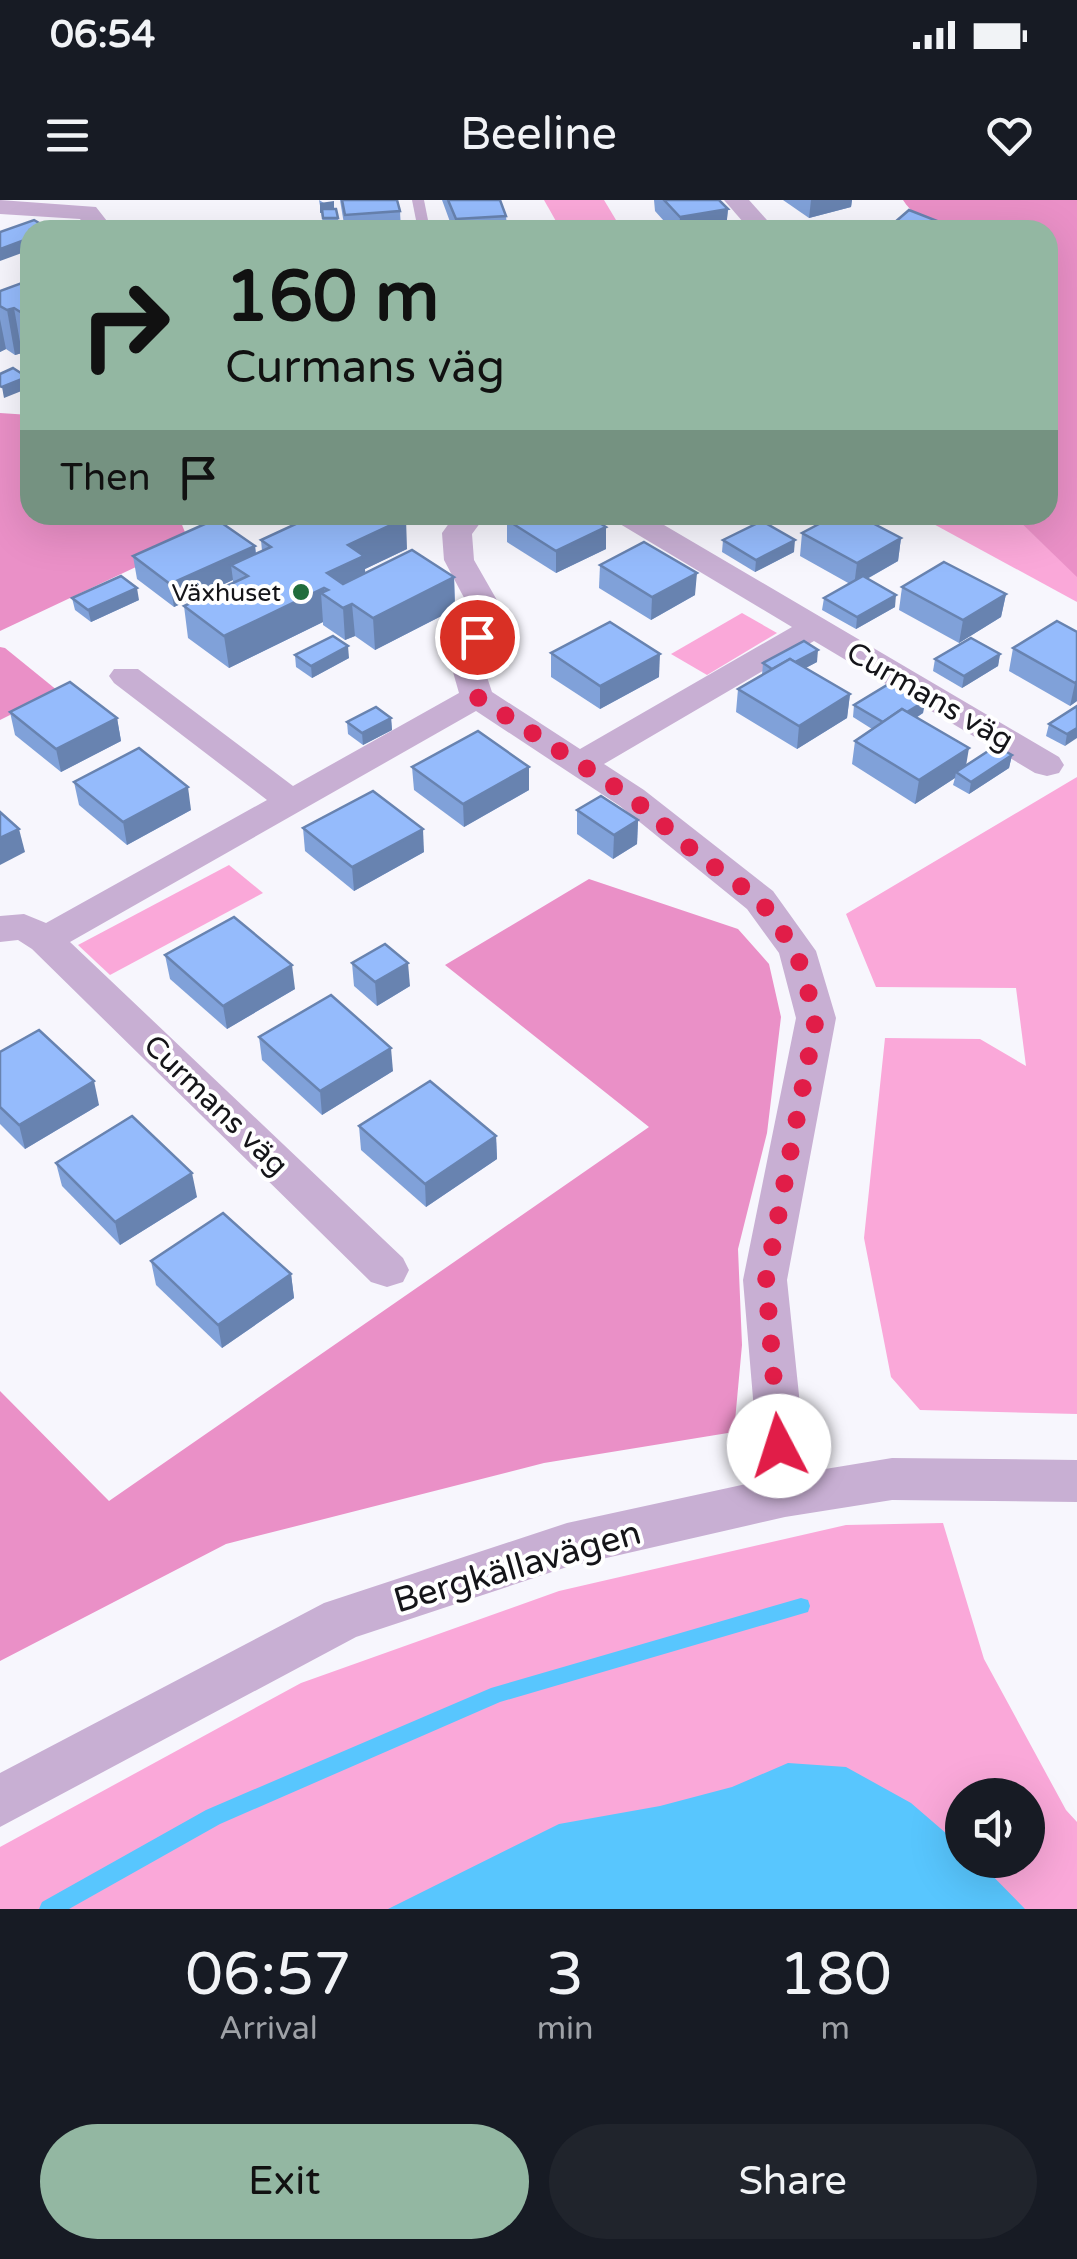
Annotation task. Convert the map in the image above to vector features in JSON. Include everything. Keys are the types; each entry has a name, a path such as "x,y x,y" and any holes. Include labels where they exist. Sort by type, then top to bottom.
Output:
{"street":[{"path":"736,200 755,220"},
{"path":"0,207 99,215"},
{"path":"463,525 457,533 459,560 486,609 467,666 477,697 632,798 698,855 760,900 796,951 816,1018 766,1280 784,1496"},
{"name":"Curmans väg","path":"643,525 1047,765"},
{"name":"Curmans väg","path":"581,764 814,628"},
{"path":"126,676 293,803"},
{"path":"0,929 24,927 45,940 477,697"},
{"name":"Curmans väg","path":"45,940 387,1270"},
{"name":"Bergkällavägen","path":"0,1801 342,1620 567,1545 784,1496 892,1479 1077,1481"}],"shaded area":[{"path":"544,200 604,200 616,220 555,220"},
{"path":"903,200 1077,200 1077,577 1023,525 1058,525 1058,220 926,220"},
{"path":"0,413 20,414 20,525 182,525 189,542 0,631"},
{"path":"935,525 1023,525 1077,576 1077,602"},
{"path":"742,613 777,633 707,675 671,654"},
{"path":"0,647 58,691 0,720"},
{"path":"1077,777 1077,1414 920,1410 891,1377 864,1238 885,1038 980,1039 1026,1066 1016,988 876,987 846,914"},
{"path":"229,865 263,893 110,975 78,945"},
{"path":"589,879 738,929 769,964 781,1017 767,1133 738,1249 742,1345 734,1432 544,1463 226,1544 0,1661 0,1391 109,1501 649,1127 445,965"},
{"path":"943,1523 984,1659 1066,1810 1077,1822 1077,1909 0,1909 0,1847 301,1683 559,1591 846,1525"}],"water":[{"path":"788,1763 846,1767 911,1803 945,1832 945,1878 995,1878 1025,1909 388,1909 559,1824 660,1806 732,1787"}],"building":[{"path":"342,200 397,200 400,211 345,215"},
{"path":"448,200 500,200 506,216 456,219"},
{"path":"664,200 719,200 728,209 680,217"},
{"path":"322,209 336,209 338,218 323,218"},
{"path":"909,210 935,220 897,220"},
{"path":"20,225 20,242 0,249 0,232"},
{"path":"20,284 20,312 0,306 0,291"},
{"path":"13,368 20,372 20,380 2,387 0,374"},
{"path":"203,525 225,525 255,546 170,584 133,556"},
{"path":"293,525 391,525 348,545 364,556 327,573 343,584 412,550 454,577 373,618 352,604 343,608 321,593 328,590 324,588 224,636 184,606 248,576 231,565 271,547 261,540"},
{"path":"515,525 606,527 556,551"},
{"path":"754,525 769,525 795,540 756,560 723,540"},
{"path":"817,525 876,525 901,538 857,563 802,533"},
{"path":"644,542 697,573 652,597 600,565"},
{"path":"944,562 1006,594 963,620 902,587"},
{"path":"121,576 137,588 88,610 72,598"},
{"path":"863,576 896,595 857,617 824,598"},
{"path":"1057,621 1077,632 1075,683 1013,648"},
{"path":"610,622 660,654 600,686 551,653"},
{"path":"333,636 348,646 311,666 295,655"},
{"path":"971,638 1000,654 964,676 935,659"},
{"path":"804,641 818,650 772,669 763,663"},
{"path":"790,659 850,694 799,726 738,689"},
{"path":"70,682 117,718 56,749 10,712"},
{"path":"892,682 925,701 907,712 902,709 883,722 854,705"},
{"path":"1077,706 1077,728 1067,734 1049,724"},
{"path":"376,707 391,718 362,733 347,722"},
{"path":"902,709 969,748 919,780 855,741"},
{"path":"478,731 529,767 463,804 412,767"},
{"path":"996,746 1012,755 971,782 956,772"},
{"path":"139,748 188,787 123,822 74,782"},
{"path":"373,791 423,829 352,867 303,828"},
{"path":"601,796 638,820 614,835 577,810"},
{"path":"0,812 19,829 0,838"},
{"path":"234,917 292,965 223,1006 165,955"},
{"path":"385,944 408,963 375,982 352,963"},
{"path":"331,995 391,1048 320,1091 259,1037"},
{"path":"39,1030 94,1081 19,1125 0,1107 0,1052"},
{"path":"430,1081 496,1136 425,1184 359,1126"},
{"path":"132,1116 192,1173 115,1222 56,1163"},
{"path":"223,1213 291,1274 218,1325 151,1261"}],"waterway":[{"path":"49,1909 213,1817 498,1694 801,1606"}],"place":[{"name":"Växhuset","path":"301,592"}],"route":[{"path":"477,637 467,666 477,697 632,798 698,855 760,900 796,951 816,1018 766,1280 779,1446"}]}
